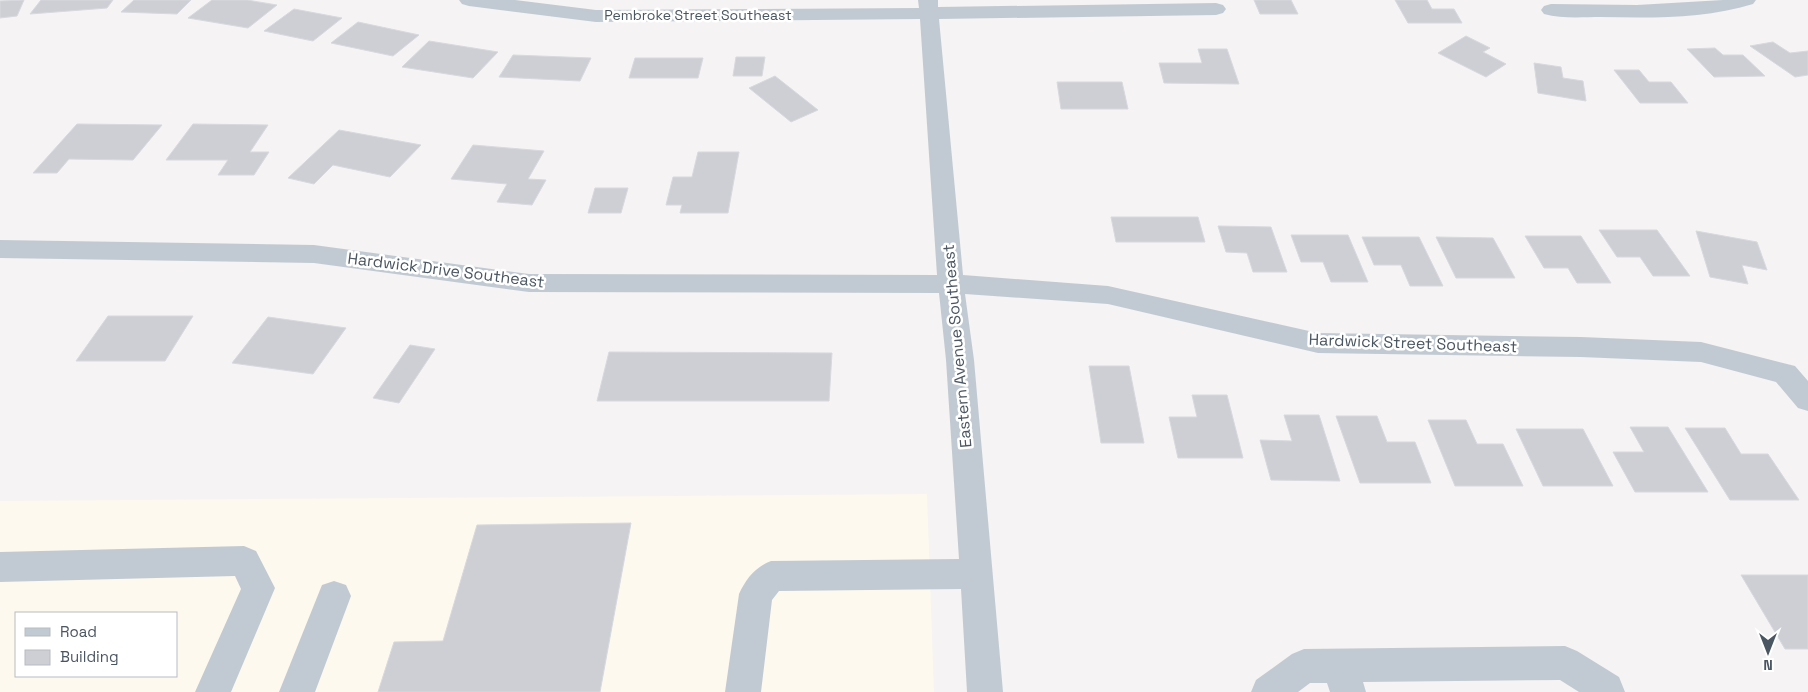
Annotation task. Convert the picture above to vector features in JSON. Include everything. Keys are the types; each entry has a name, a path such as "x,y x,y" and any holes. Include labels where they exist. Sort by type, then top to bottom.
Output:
{"street":[{"name":"Pembroke Street Southeast","path":"468,0 596,16 929,7 1216,9"},
{"path":"1552,10 1609,12 1698,9 1746,0"},
{"name":"Eastern Avenue Southeast","path":"929,7 951,284 960,360 985,692"},
{"name":"Hardwick Drive Southeast","path":"0,249 314,254 529,283 951,284"},
{"name":"Hardwick Street Southeast","path":"951,284 1108,295 1318,343 1581,347 1700,352 1785,374 1808,400"},
{"path":"0,567 244,561 258,588 213,692"},
{"path":"744,692 756,594 771,576 976,574"},
{"path":"297,692 334,596"},
{"path":"1269,692 1304,666 1344,679 1565,663 1606,689 1607,692"}],"shaded area":[{"path":"927,494 934,692 0,692 0,501"}],"building":[{"path":"24,0 17,16 0,18 0,1"},
{"path":"41,0 113,0 107,8 30,14"},
{"path":"134,0 191,0 177,14 121,12"},
{"path":"212,0 247,0 277,5 248,28 188,18"},
{"path":"1254,0 1291,0 1298,14 1260,14"},
{"path":"1395,0 1427,0 1432,9 1454,9 1462,23 1408,23"},
{"path":"294,9 342,18 313,41 264,31"},
{"path":"358,22 419,35 393,56 331,43"},
{"path":"1466,36 1490,48 1483,52 1506,64 1486,77 1438,53"},
{"path":"429,41 498,52 473,78 402,67"},
{"path":"1773,42 1790,53 1808,51 1808,75 1795,77 1750,46"},
{"path":"1715,48 1723,55 1743,55 1765,76 1714,77 1687,49"},
{"path":"1198,49 1227,49 1239,84 1164,83 1159,63 1202,63"},
{"path":"513,55 591,58 580,81 499,77"},
{"path":"736,57 765,57 762,76 733,76"},
{"path":"635,58 703,58 698,78 629,78"},
{"path":"1534,63 1561,67 1563,78 1583,81 1586,101 1538,93"},
{"path":"1614,70 1639,70 1649,82 1671,82 1688,103 1640,103"},
{"path":"775,76 818,110 791,122 749,88"},
{"path":"1057,82 1122,82 1128,109 1061,109"},
{"path":"77,124 162,125 133,160 69,159 57,173 33,173"},
{"path":"193,124 268,125 250,152 269,152 254,175 218,175 228,160 166,160"},
{"path":"339,130 421,145 390,177 333,165 314,184 288,178"},
{"path":"473,145 544,151 528,179 546,180 532,205 497,202 507,184 451,179"},
{"path":"698,152 739,152 728,213 680,213 682,205 666,205 673,177 692,177"},
{"path":"595,188 628,188 621,213 588,213"},
{"path":"1111,217 1198,217 1205,242 1116,242"},
{"path":"1218,226 1271,227 1287,272 1253,272 1247,253 1226,252"},
{"path":"1599,230 1657,230 1690,276 1653,276 1640,257 1617,257"},
{"path":"1696,231 1757,242 1767,270 1742,265 1748,284 1710,277"},
{"path":"1291,235 1348,235 1368,282 1331,282 1323,262 1301,262"},
{"path":"1525,236 1581,236 1611,283 1577,283 1568,268 1544,268"},
{"path":"1362,237 1419,237 1443,286 1410,286 1401,265 1374,265"},
{"path":"1436,237 1493,238 1515,278 1456,278"},
{"path":"108,316 193,316 165,361 76,361"},
{"path":"268,317 346,328 313,374 232,363"},
{"path":"410,345 435,349 399,403 373,398"},
{"path":"609,352 832,353 829,401 597,401"},
{"path":"1089,366 1129,366 1144,443 1101,443"},
{"path":"1192,395 1227,395 1243,458 1178,458 1169,417 1197,417"},
{"path":"1284,415 1319,415 1340,481 1271,480 1260,440 1292,441"},
{"path":"1336,416 1377,416 1387,442 1415,442 1431,483 1360,483"},
{"path":"1428,420 1466,420 1477,444 1503,444 1523,486 1455,486"},
{"path":"1630,427 1668,427 1708,492 1635,492 1613,452 1644,452"},
{"path":"1685,428 1725,428 1741,454 1768,454 1799,500 1730,500"},
{"path":"1516,429 1583,429 1613,486 1543,486"},
{"path":"631,523 600,692 378,692 394,642 443,641 477,525"},
{"path":"1741,575 1808,575 1808,649 1785,649"}]}
